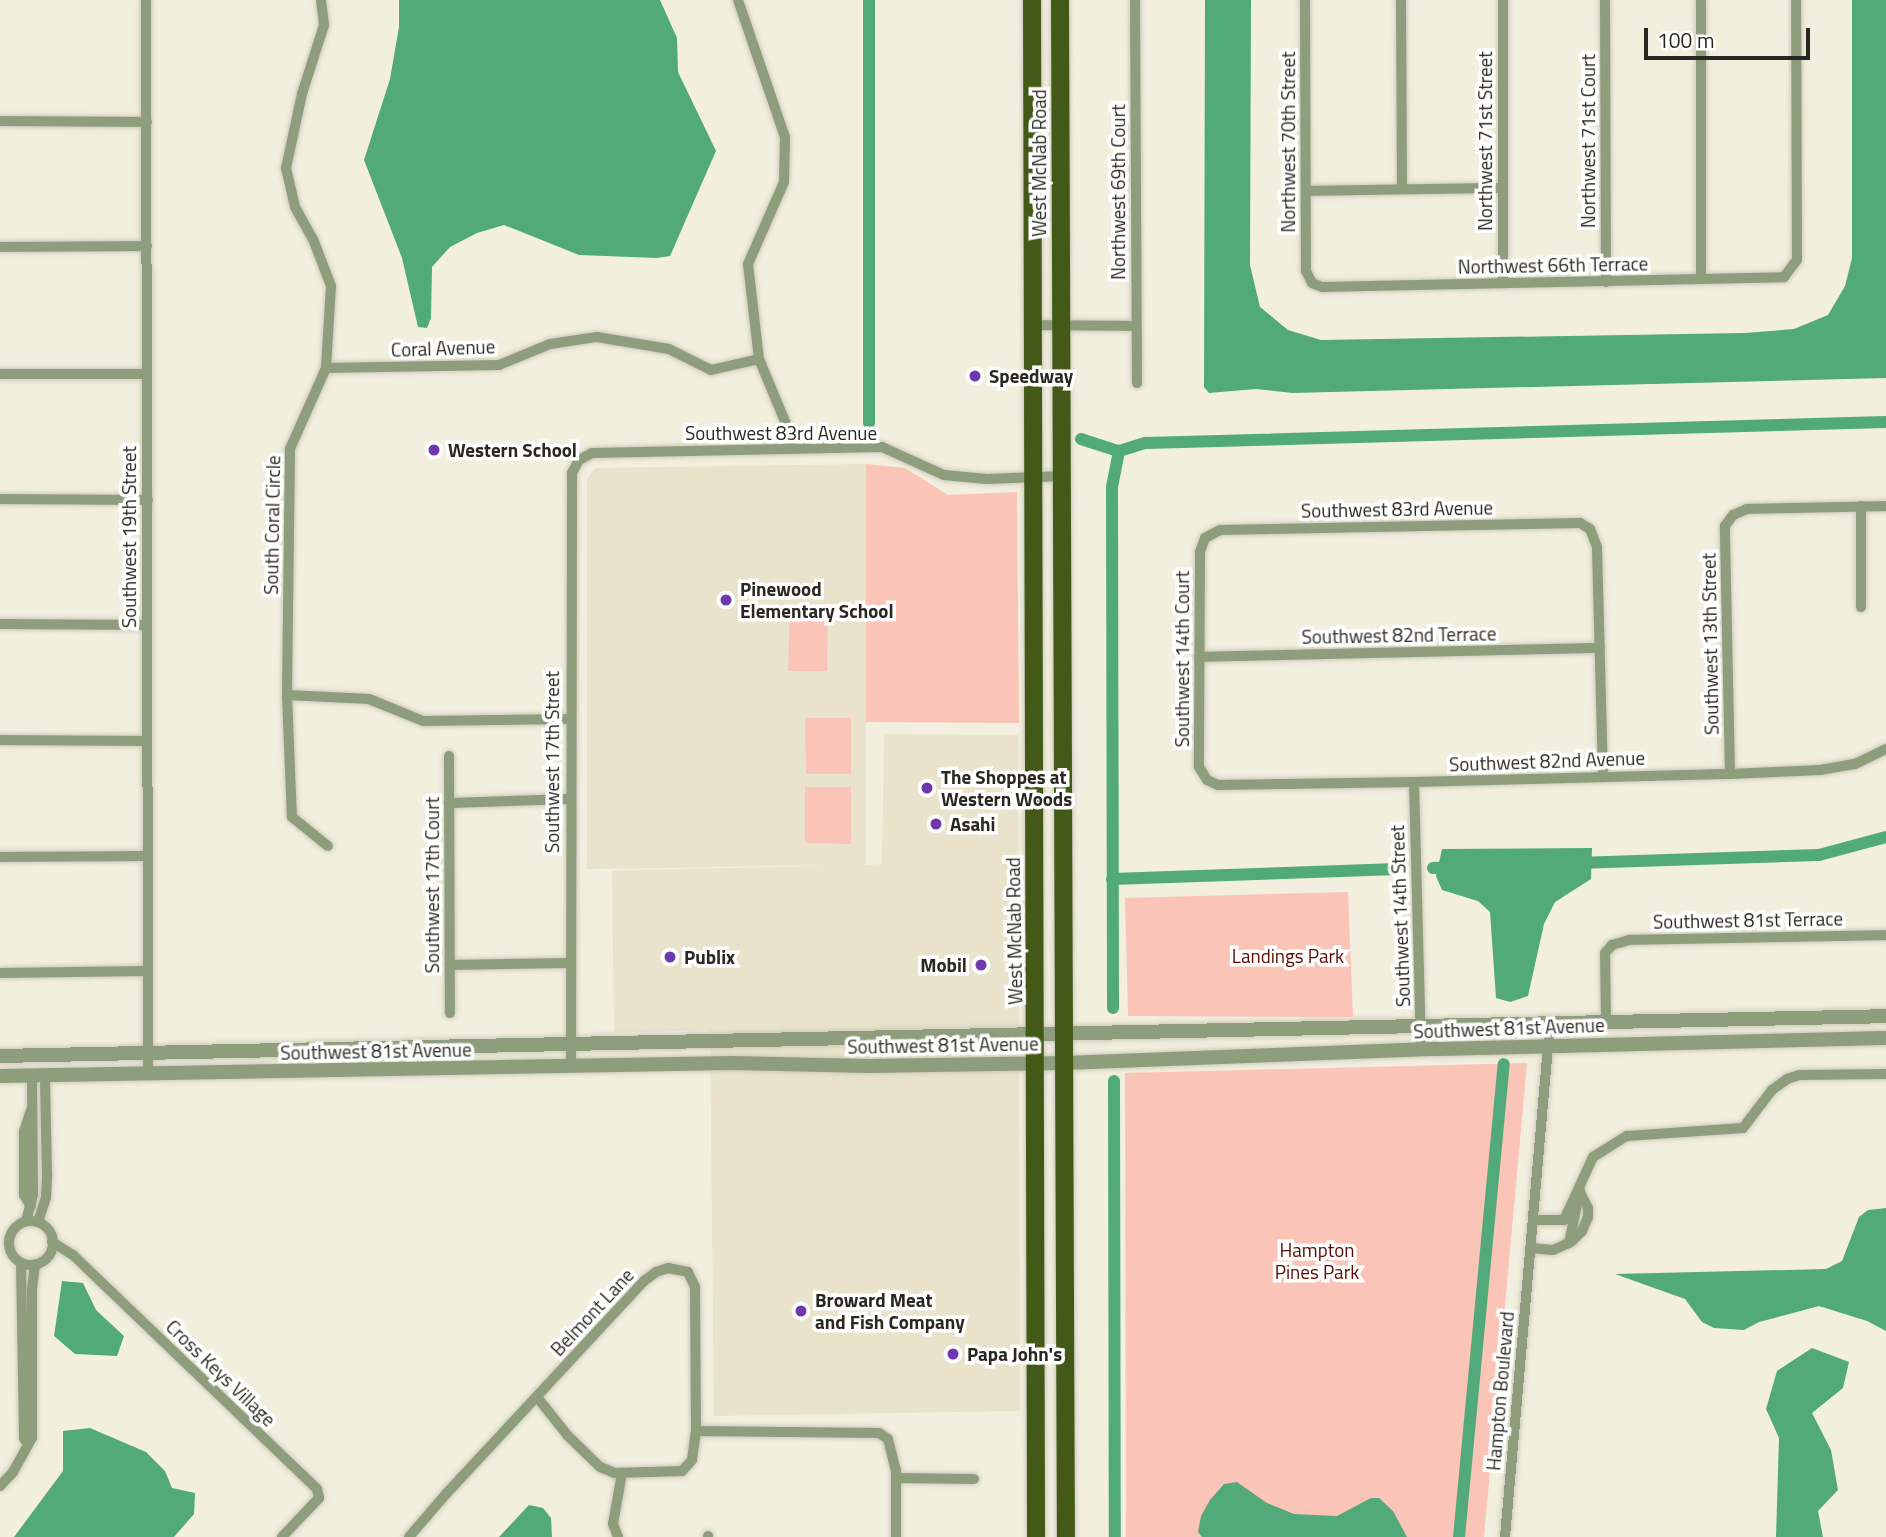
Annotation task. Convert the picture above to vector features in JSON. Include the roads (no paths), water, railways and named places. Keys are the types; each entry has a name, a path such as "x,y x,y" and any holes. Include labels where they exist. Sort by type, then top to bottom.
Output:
{"main road":[{"name":"West McNab Road","path":"1032,0 1031,477 1036,1036 1036,1537"},
{"name":"West McNab Road","path":"1060,0 1066,1537"},
{"path":"1036,1377 1066,1377"}],"street":[{"name":"Southwest 19th Street","path":"146,0 148,1074"},
{"name":"South Coral Circle","path":"321,0 324,25 302,94 286,168 295,207 313,239 331,286 326,368 290,449 287,695 292,817 328,846"},
{"path":"738,0 785,137 784,182 747,264 759,359 796,449"},
{"name":"Northwest 69th Court","path":"1135,0 1137,383"},
{"name":"Northwest 70th Street","path":"1305,0 1306,271 1312,283"},
{"path":"1401,0 1402,189"},
{"name":"Northwest 71st Street","path":"1503,0 1503,283"},
{"name":"Northwest 71st Court","path":"1605,0 1606,282"},
{"path":"1701,0 1701,279"},
{"name":"Northwest 66th Terrace","path":"1312,283 1321,287 1784,278 1797,260 1796,0"},
{"path":"0,121 147,122"},
{"path":"1306,191 1503,188"},
{"path":"0,247 147,246"},
{"path":"1031,325 1136,326"},
{"name":"Coral Avenue","path":"326,368 499,365 550,344 597,337 669,349 711,370 759,359"},
{"path":"0,374 147,374"},
{"name":"Southwest 83rd Avenue","path":"579,460 592,453 882,447 944,475 1063,476"},
{"name":"Southwest 17th Street","path":"571,1066 569,719 572,473 579,460"},
{"path":"0,499 148,500"},
{"path":"1861,607 1861,506 1886,506"},
{"name":"Southwest 13th Street","path":"1730,774 1725,526 1733,515 1747,509 1861,506"},
{"name":"Southwest 83rd Avenue","path":"1205,538 1220,530 1580,523 1590,529 1597,547 1600,648"},
{"name":"Southwest 14th Court","path":"1205,538 1200,552 1199,767 1207,780"},
{"path":"0,624 146,625"},
{"path":"1600,648 1603,777"},
{"name":"Southwest 82nd Terrace","path":"1199,657 1600,648"},
{"path":"287,695 369,699 423,721 569,719"},
{"path":"0,740 147,741"},
{"name":"Southwest 82nd Avenue","path":"1207,780 1218,785 1414,782 1820,770 1855,764 1886,749"},
{"name":"Southwest 17th Court","path":"449,757 450,1013"},
{"name":"Southwest 14th Street","path":"1414,782 1421,1049"},
{"path":"449,803 569,799"},
{"path":"0,857 148,856"},
{"name":"Southwest 81st Terrace","path":"1606,1023 1605,953 1612,945 1629,940 1886,935"},
{"path":"450,965 569,963"},
{"path":"0,973 147,971"},
{"name":"Southwest 81st Avenue","path":"0,1056 1886,1016"},
{"name":"Hampton Boulevard","path":"1505,1537 1550,1024"},
{"name":"Southwest 81st Avenue","path":"0,1076 571,1066 1065,1063 1549,1045 1886,1038"},
{"path":"1533,1220 1564,1220 1593,1157 1626,1136 1743,1128 1772,1090 1787,1079 1799,1075 1886,1074"},
{"path":"31,1206 24,1195 24,1131 38,1076"},
{"path":"38,1076 47,1164 46,1197 38,1222"},
{"path":"26,1221 31,1206 32,1108"},
{"path":"33,1165 47,1164"},
{"path":"1530,1248 1553,1250 1569,1243 1582,1231 1588,1217 1588,1208 1580,1188"},
{"path":"21,1263 35,1264 47,1258 52,1242 49,1231 38,1222 26,1221 12,1230 4,1242 21,1263 24,1438 28,1445"},
{"name":"Cross Keys Village","path":"52,1242 73,1255 317,1489 319,1498 282,1537"},
{"path":"0,1486 13,1472 33,1438 32,1289 35,1264"},
{"name":"Belmont Lane","path":"409,1537 537,1397 644,1281 656,1272 676,1268 688,1272 695,1287 696,1431 692,1460 681,1471 622,1473 600,1467 568,1436 537,1397"},
{"path":"696,1431 879,1433 888,1439 896,1478 896,1537"},
{"path":"618,1537 613,1524 622,1473"},
{"path":"896,1478 974,1479"}],"waterway":[{"path":"869,0 869,423"},
{"path":"1113,1008 1112,487 1119,451 1146,443 1886,422"},
{"path":"1081,439 1119,451"},
{"path":"1577,863 1819,855 1886,837"},
{"path":"1433,868 1454,867"},
{"path":"1112,879 1398,869"},
{"path":"1459,1537 1504,1064"},
{"path":"1114,1081 1115,1537"}],"place":[{"name":"Speedway","path":"975,376"},
{"name":"Western School","path":"434,450"},
{"name":"Pinewood Elementary School","path":"726,600"},
{"name":"The Shoppes at Western Woods","path":"927,788"},
{"name":"Asahi","path":"936,824"},
{"name":"Publix","path":"670,957"},
{"name":"Mobil","path":"981,965"},
{"name":"Broward Meat and Fish Company","path":"801,1311"},
{"name":"Papa John's","path":"953,1354"}],"park label":[{"name":"Landings Park","path":"1288,956"},
{"name":"Hampton Pines Park","path":"1317,1261"}]}
